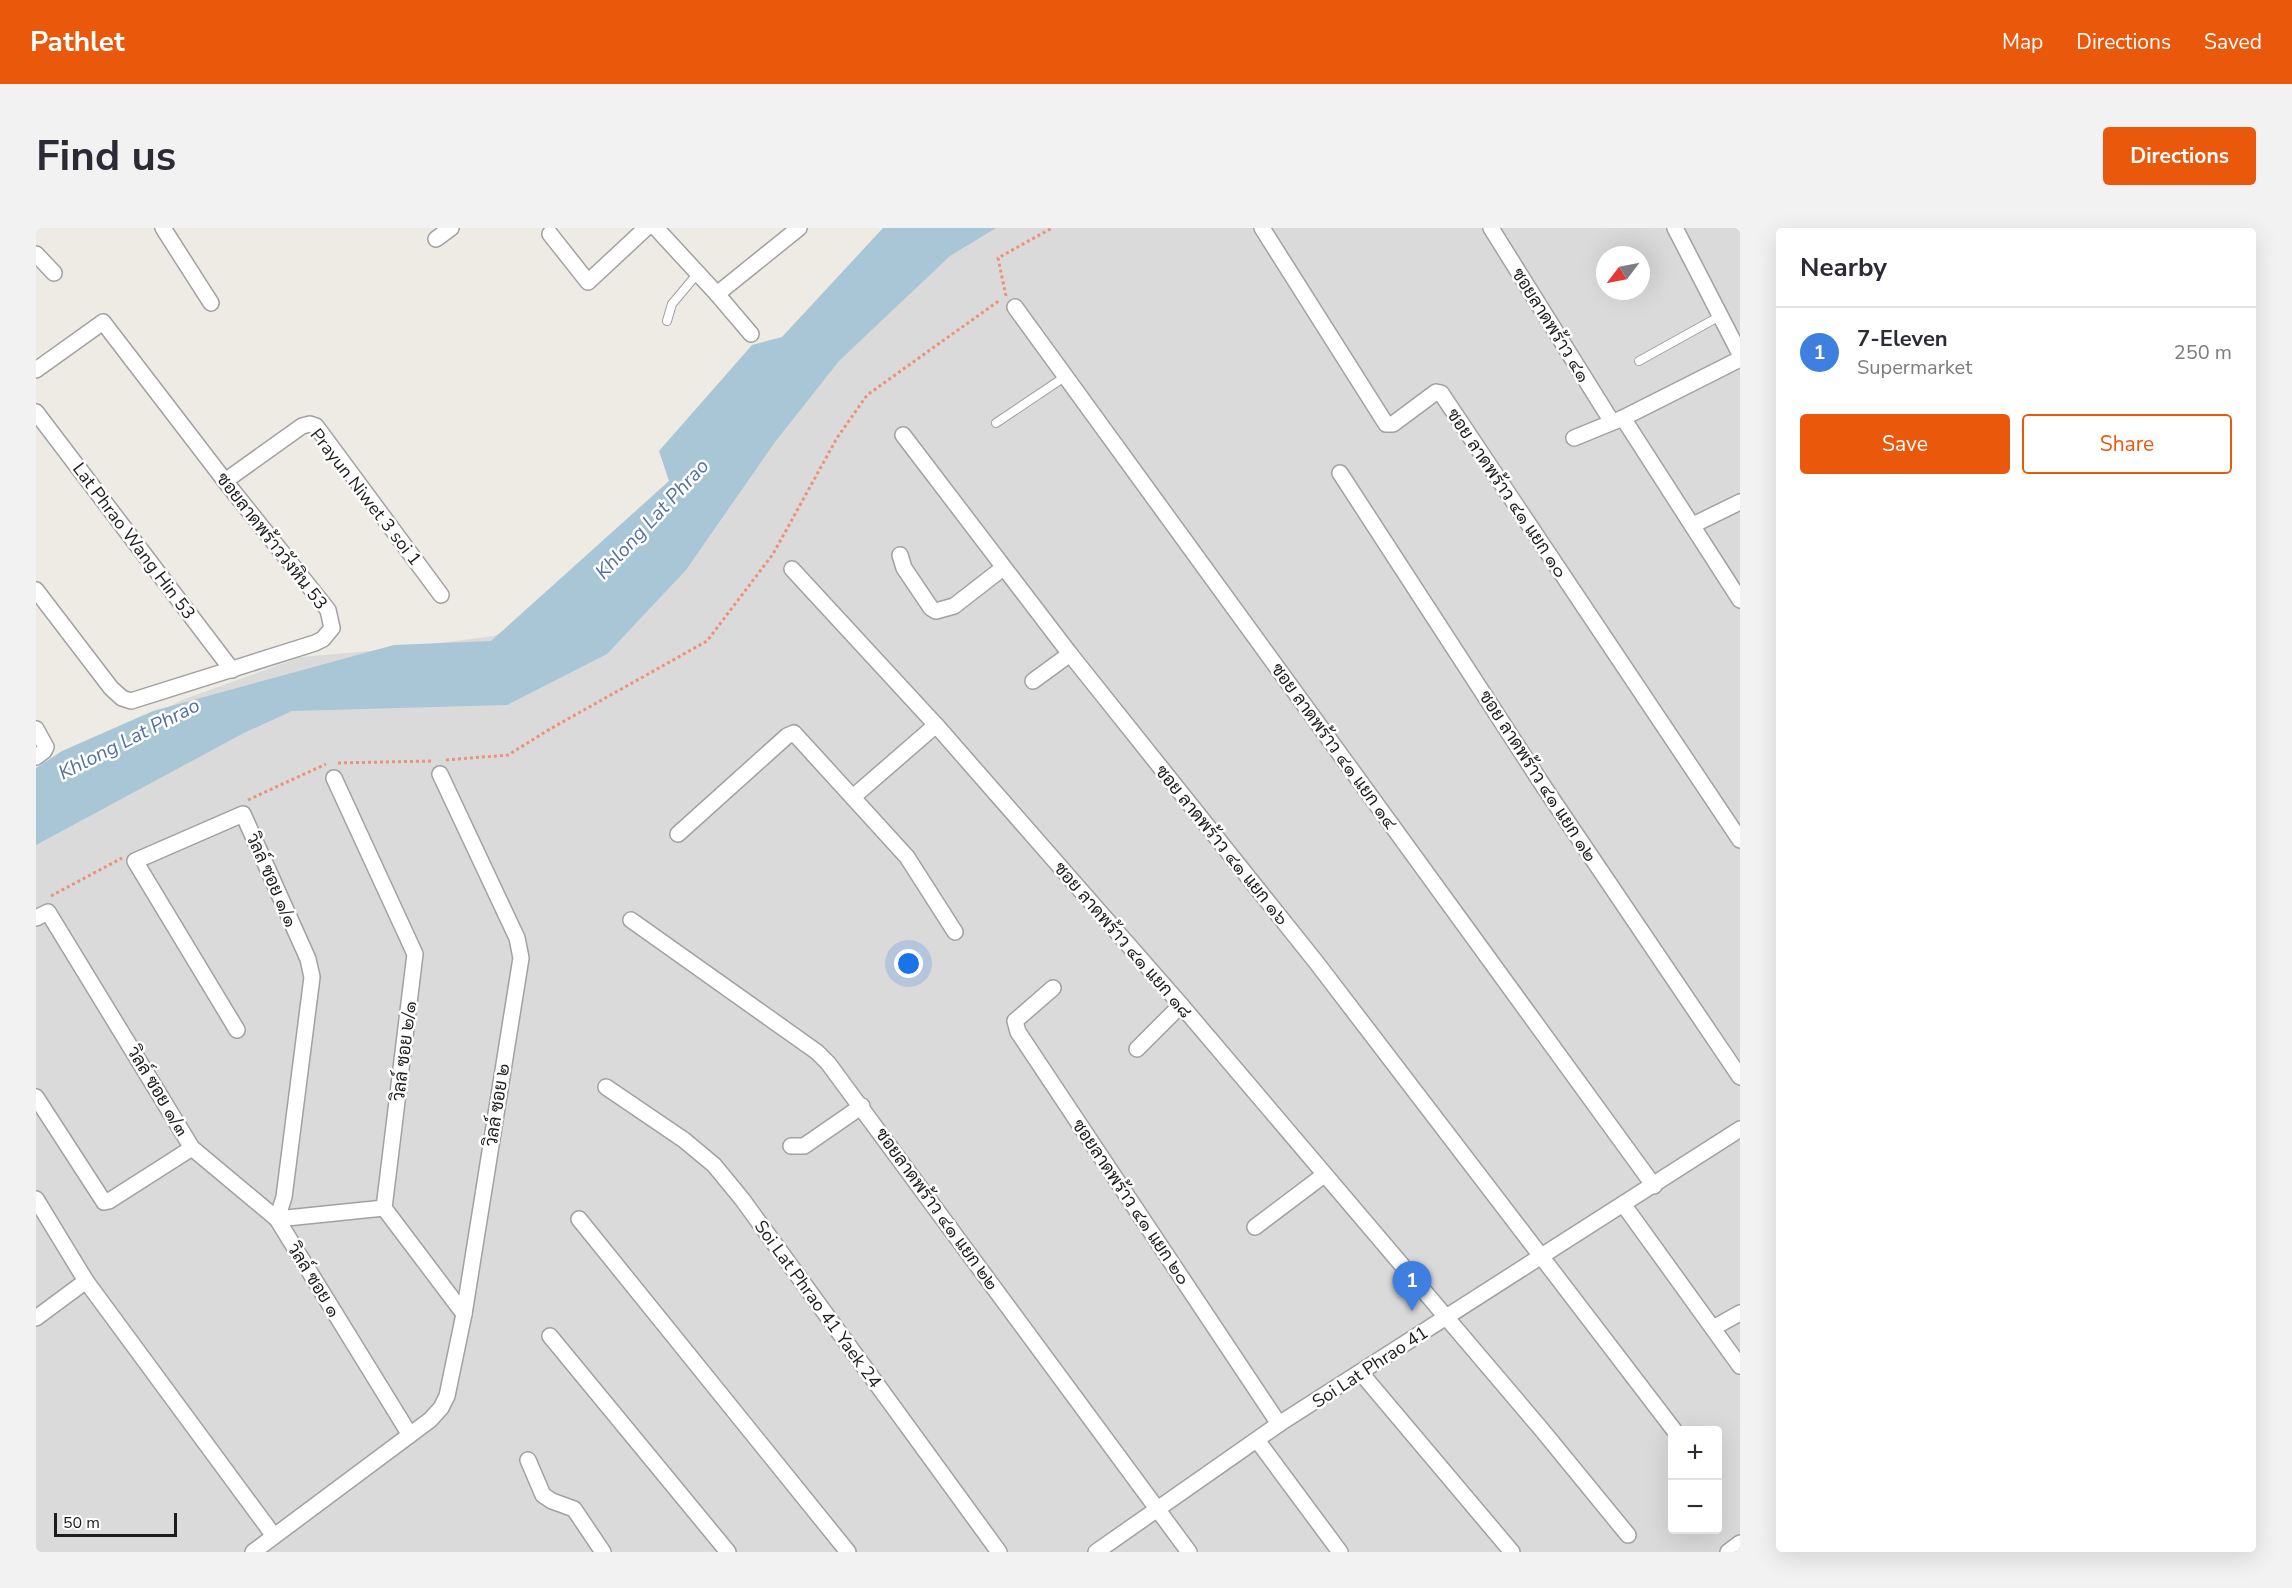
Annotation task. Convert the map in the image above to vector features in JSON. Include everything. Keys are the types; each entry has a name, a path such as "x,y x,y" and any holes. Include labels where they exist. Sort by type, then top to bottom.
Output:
{"street":[{"path":"163,228 211,303"},
{"path":"436,238 451,228"},
{"path":"550,234 588,282 646,228"},
{"path":"656,228 751,334"},
{"path":"717,294 799,228"},
{"name":"ซอย ลาดพร้าว ๔๑ แยก ๑๐","path":"1262,228 1386,424 1393,424 1436,392 1441,393 1740,840"},
{"name":"ซอยลาดพร้าว ๔๑","path":"1491,228 1617,420 1693,525 1740,600"},
{"path":"1675,228 1740,354"},
{"path":"36,254 54,273"},
{"name":"ซอย ลาดพร้าว ๔๑ แยก ๑๔","path":"1015,307 1653,1186"},
{"name":"ซอยลาดพร้าววังหิน 53","path":"36,370 103,322 328,610 332,628 323,639 232,670 131,700 122,698 111,688 36,590"},
{"path":"1574,438 1617,420 1740,359"},
{"name":"Lat Phrao Wang Hin 53","path":"36,412 232,670"},
{"name":"Prayun Niwet 3 soi 1","path":"225,481 302,426 310,424 316,426 441,595"},
{"name":"ซอย ลาดพร้าว ๔๑ แยก ๑๖","path":"903,435 1070,654 1316,962 1670,1426"},
{"name":"ซอย ลาดพร้าว ๔๑ แยก ๑๒","path":"1340,473 1544,787 1740,1077"},
{"path":"1693,525 1740,502"},
{"path":"900,555 904,568 931,608 936,611 954,606 1003,568"},
{"name":"ซอย ลาดพร้าว ๔๑ แยก ๑๘","path":"792,569 936,725 1181,1005 1629,1535"},
{"path":"1033,681 1070,654"},
{"path":"854,797 936,725"},
{"path":"678,834 792,733 797,735 907,857 955,932"},
{"name":"วิลล์ ซอย ๒","path":"253,1552 410,1435 441,1408 447,1396 464,1314 517,981 520,948 441,767"},
{"name":"วิลล์ ซอย ๒/๑","path":"334,778 415,954 384,1208"},
{"name":"วิลล์ ซอย ๑/๑","path":"237,1030 135,861 243,814 308,959 312,977 284,1197 277,1218"},
{"name":"วิลล์ ซอย ๑/๓","path":"36,918 48,912 192,1148 109,1202 104,1202 36,1096"},
{"name":"ซอยลาดพร้าว ๔๑ แยก ๒๒","path":"631,920 817,1052 862,1106 1189,1552"},
{"name":"ซอยลาดพร้าว ๔๑ แยก ๒๐","path":"1053,988 1015,1021 1018,1032 1279,1424"},
{"path":"1137,1049 1181,1005"},
{"name":"Soi Lat Phrao 41 Yaek 24","path":"606,1087 684,1140 714,1165 999,1552"},
{"path":"791,1146 804,1146 862,1106"},
{"name":"Soi Lat Phrao 41","path":"1096,1552 1279,1424 1740,1129"},
{"name":"วิลล์ ซอย ๑","path":"192,1148 277,1218 410,1435"},
{"path":"1255,1227 1324,1175"},
{"path":"36,1199 87,1281 274,1536"},
{"path":"1623,1204 1740,1366"},
{"path":"277,1218 384,1208 464,1314"},
{"path":"579,1219 848,1552"},
{"path":"36,1318 87,1281"},
{"path":"1713,1328 1740,1313"},
{"path":"550,1336 728,1552"},
{"path":"1361,1373 1512,1552"},
{"path":"1257,1440 1340,1552"},
{"path":"528,1460 543,1494 552,1501 573,1509 603,1552"},
{"path":"1728,1552 1740,1543"}],"lane":[{"path":"668,321 672,304 698,273"},
{"path":"1639,361 1720,316"},
{"path":"996,423 1066,376"}],"path":[{"path":"441,767 508,755 707,641 773,554 837,438 867,395 1006,297 998,258 1052,228"},
{"path":"246,801 327,763 431,761"}],"shaded area":[{"path":"913,228 1740,228 1740,1552 36,1552 36,778 182,700 301,657 392,649 494,636 562,601"}],"water":[{"name":"Khlong Lat Phrao","path":"883,228 996,228 950,256 839,361 775,442 686,570 607,654 507,705 292,711 242,734 36,845 36,768 62,751 153,711 394,645 491,641 669,481 659,451 752,345 782,337"}],"place":[{"name":"7-Eleven","path":"1412,1311"}]}
